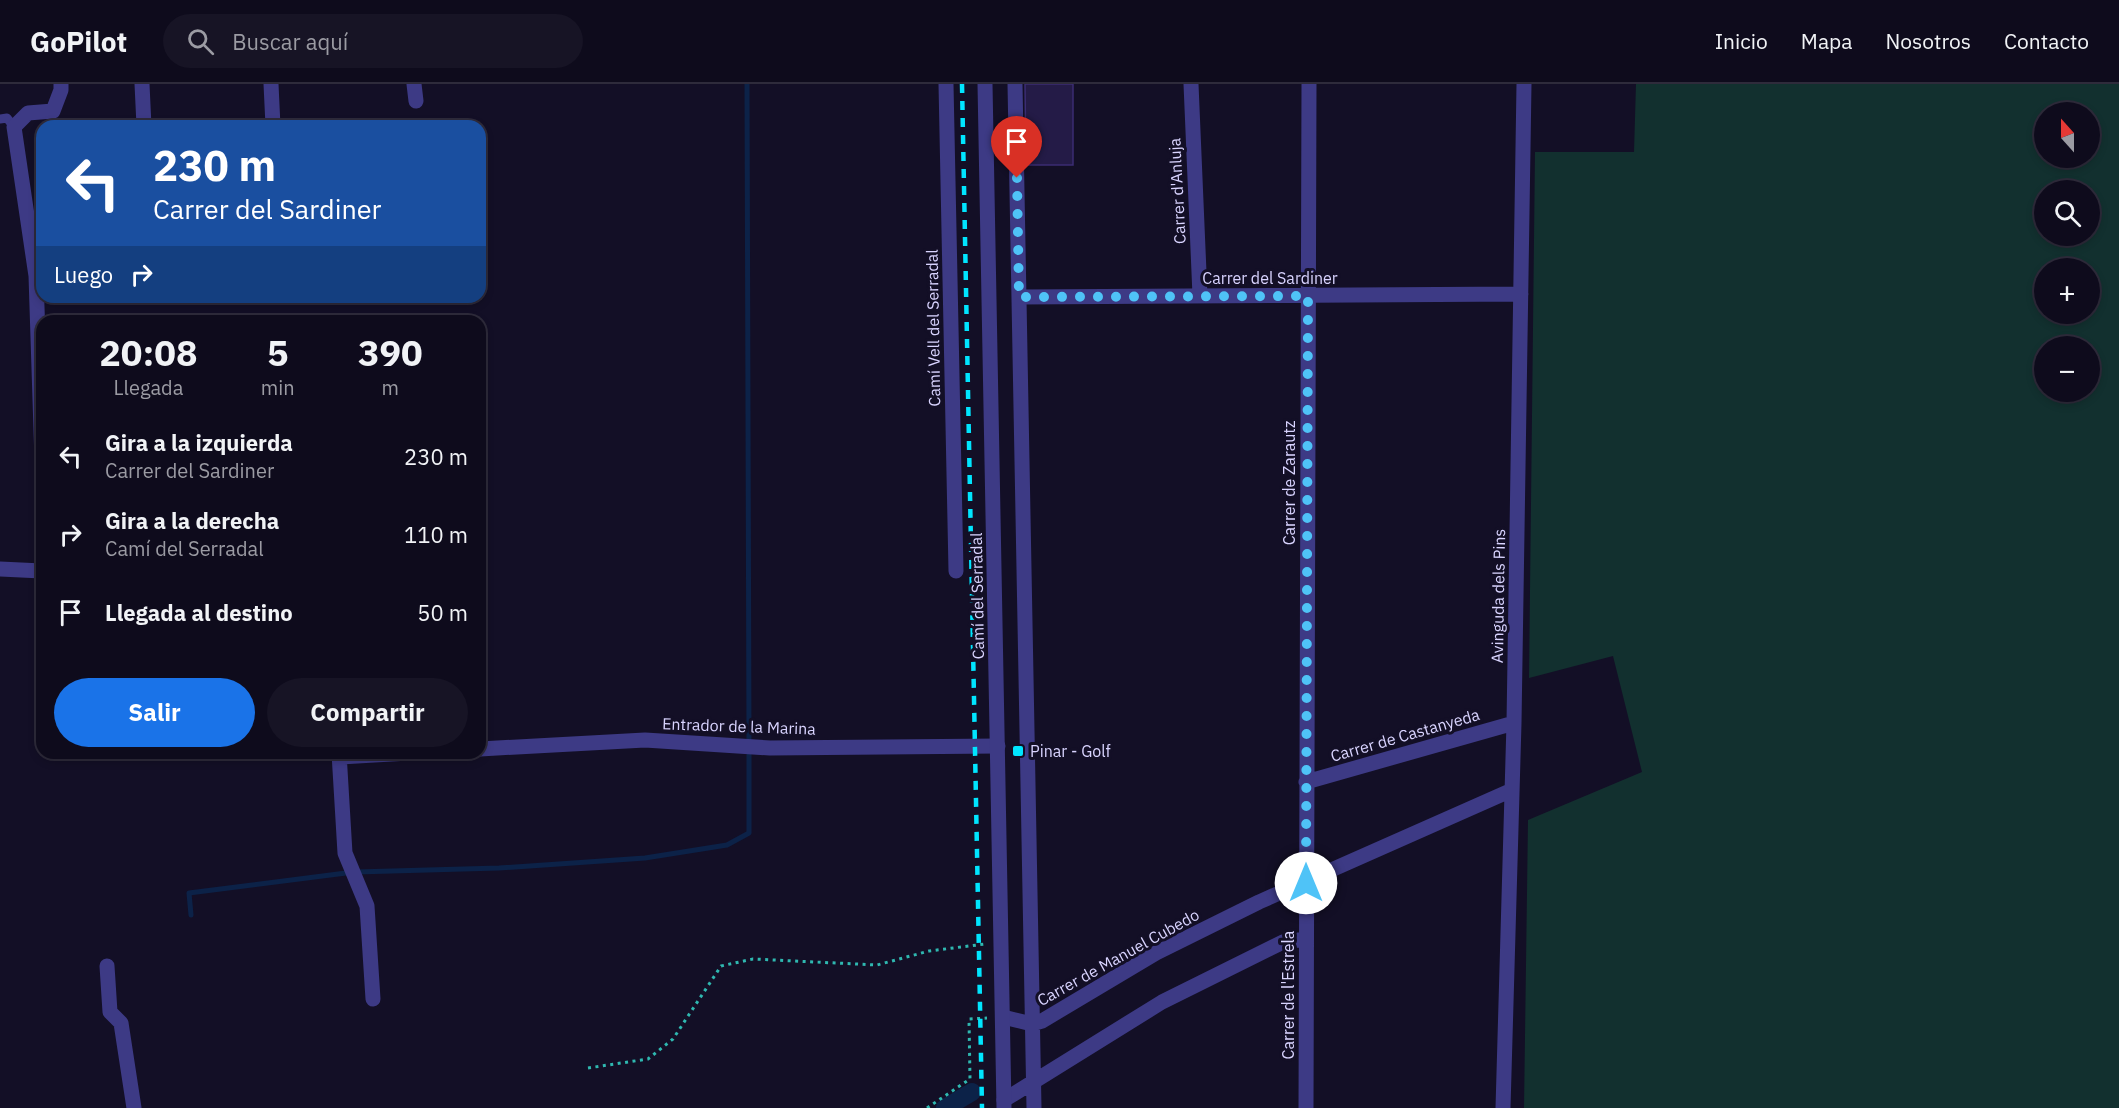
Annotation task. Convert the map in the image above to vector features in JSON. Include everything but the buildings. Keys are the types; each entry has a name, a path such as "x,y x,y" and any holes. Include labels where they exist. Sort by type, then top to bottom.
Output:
{"street":[{"path":"36,258 14,127 28,113 53,111 61,84"},
{"path":"142,84 144,120"},
{"path":"271,84 273,120"},
{"path":"414,84 416,101"},
{"name":"Camí Vell del Serradal","path":"946,84 956,571"},
{"name":"Camí del Serradal","path":"985,84 1004,1104"},
{"path":"1015,84 1034,1108"},
{"name":"Carrer d'Anluja","path":"1191,84 1200,296"},
{"name":"Carrer de Zarautz","path":"1306,883 1309,84"},
{"name":"Avinguda dels Pins","path":"1503,1108 1514,723 1524,84"},
{"name":"Carrer del Sardiner","path":"1019,297 1521,294"},
{"path":"0,569 36,571"},
{"name":"Carrer de Castanyeda","path":"1306,782 1514,723"},
{"name":"Entrador de la Marina","path":"486,749 645,740 770,748 998,746"},
{"path":"339,759 345,854 367,906 373,999"},
{"name":"Carrer de Manuel Cubedo","path":"1003,1017 1032,1024 1042,1021 1156,953 1259,902 1512,790"},
{"name":"Carrer de l'Estrela","path":"1306,883 1306,1108"},
{"path":"1004,1104 1033,1081 1162,1002 1283,942 1306,939"},
{"path":"107,966 110,1012 121,1023 134,1108"}],"lane":[{"path":"0,119 7,118 14,127"}],"path":[{"path":"588,1068 648,1059 673,1040 721,966 753,958 877,965 929,951 1001,942"},
{"path":"927,1108 970,1079 969,1019 1003,1017"}],"green space":[{"path":"1636,84 2119,84 2119,1108 1524,1108 1528,820 1642,772 1613,656 1529,678 1535,152 1634,152"}],"waterway":[{"path":"747,84 749,740"},
{"path":"356,872 499,868 645,858 727,845 749,833 749,755"},
{"path":"191,915 189,893 346,873"},
{"path":"945,1108 972,1092"}],"railway":[{"path":"962,84 982,1108"}],"place":[{"name":"Pinar - Golf","path":"1018,751"}],"route":[{"path":"1017,178 1019,297 1308,296 1306,883"}]}
